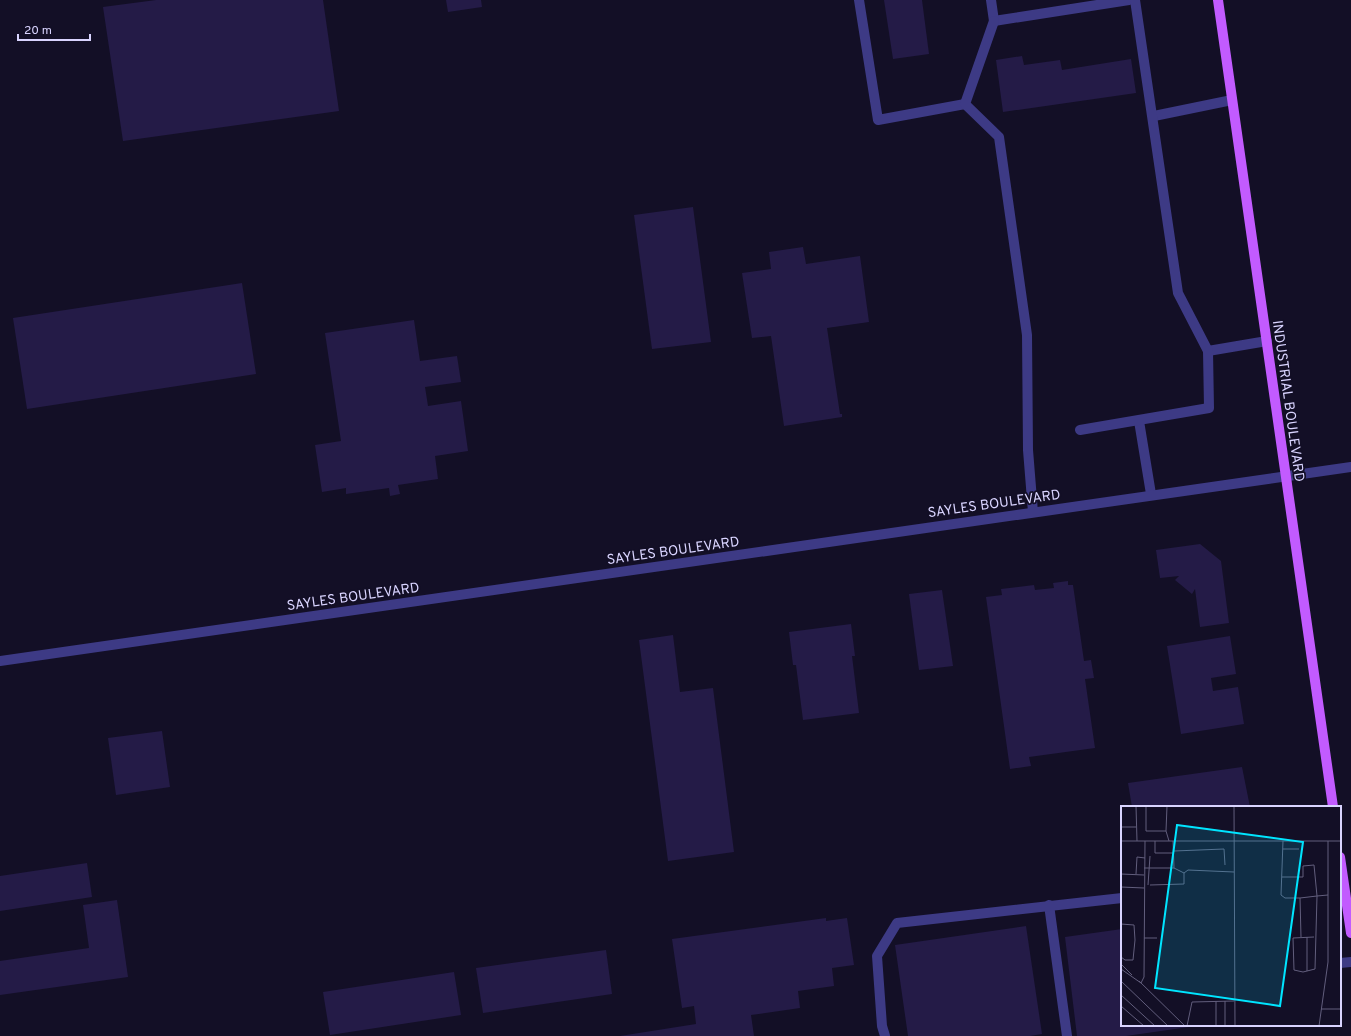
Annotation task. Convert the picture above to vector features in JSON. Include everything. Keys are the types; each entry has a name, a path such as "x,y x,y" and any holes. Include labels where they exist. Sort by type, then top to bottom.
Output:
{"main road":[{"name":"INDUSTRIAL BOULEVARD","path":"1218,0 1333,806"},
{"path":"1341,870 1351,933"}],"street":[{"path":"859,0 878,120 965,104"},
{"path":"965,104 994,21 991,0"},
{"path":"994,21 1129,0"},
{"path":"1080,430 1209,408 1208,351 1178,292 1154,116 1135,0"},
{"path":"1154,116 1232,100"},
{"path":"965,104 999,137 1027,335 1028,450 1033,512"},
{"path":"1208,351 1267,341"},
{"path":"1139,421 1151,494"},
{"name":"SAYLES BOULEVARD","path":"0,661 1151,494 1351,467"},
{"path":"885,1036 882,1026 877,956 897,923 1121,898"},
{"path":"1049,905 1067,1036"},
{"path":"1341,963 1351,962"}],"building":[{"path":"156,0 323,0 339,111 123,141 103,7"},
{"path":"446,0 481,0 482,7 448,12"},
{"path":"884,0 922,0 929,54 893,59"},
{"path":"1022,56 1024,65 1060,60 1062,70 1131,59 1136,93 1003,112 996,60"},
{"path":"693,207 711,342 652,349 634,215"},
{"path":"803,247 806,264 860,256 869,322 827,328 840,414 842,414 842,417 784,426 771,336 752,338 742,273 771,269 769,252"},
{"path":"242,283 256,374 27,409 13,318"},
{"path":"414,320 420,361 457,356 461,382 425,387 428,406 461,401 468,451 435,456 438,479 398,485 400,494 390,496 389,488 346,494 346,488 322,492 315,445 341,441 325,333"},
{"path":"1200,544 1221,561 1229,623 1200,627 1195,589 1192,594 1175,580 1179,576 1160,578 1156,550"},
{"path":"1068,581 1068,585 1073,585 1084,661 1091,660 1094,678 1085,679 1095,748 1029,757 1031,766 1010,769 986,597 1002,595 1001,589 1034,585 1035,590 1054,588 1053,583"},
{"path":"942,590 953,666 919,670 909,594"},
{"path":"851,624 855,656 852,656 859,713 803,720 796,665 793,665 789,632"},
{"path":"673,635 680,692 713,688 734,852 668,861 639,640"},
{"path":"1230,636 1236,674 1211,678 1213,691 1238,687 1244,724 1181,734 1167,646"},
{"path":"162,731 170,787 116,795 108,738"},
{"path":"1242,767 1250,806 1132,806 1128,783"},
{"path":"87,863 92,897 0,911 0,876"},
{"path":"117,900 128,977 0,995 0,961 89,948 83,905"},
{"path":"826,918 826,921 847,918 854,965 832,968 834,986 798,991 800,1008 751,1015 754,1036 620,1036 696,1024 694,1006 682,1008 672,939"},
{"path":"1026,926 1042,1034 1030,1036 908,1036 895,945"},
{"path":"1121,929 1121,1026 1196,1026 1126,1036 1077,1036 1065,937"},
{"path":"606,950 612,994 483,1013 476,968"},
{"path":"454,972 461,1015 330,1035 323,992"}]}
